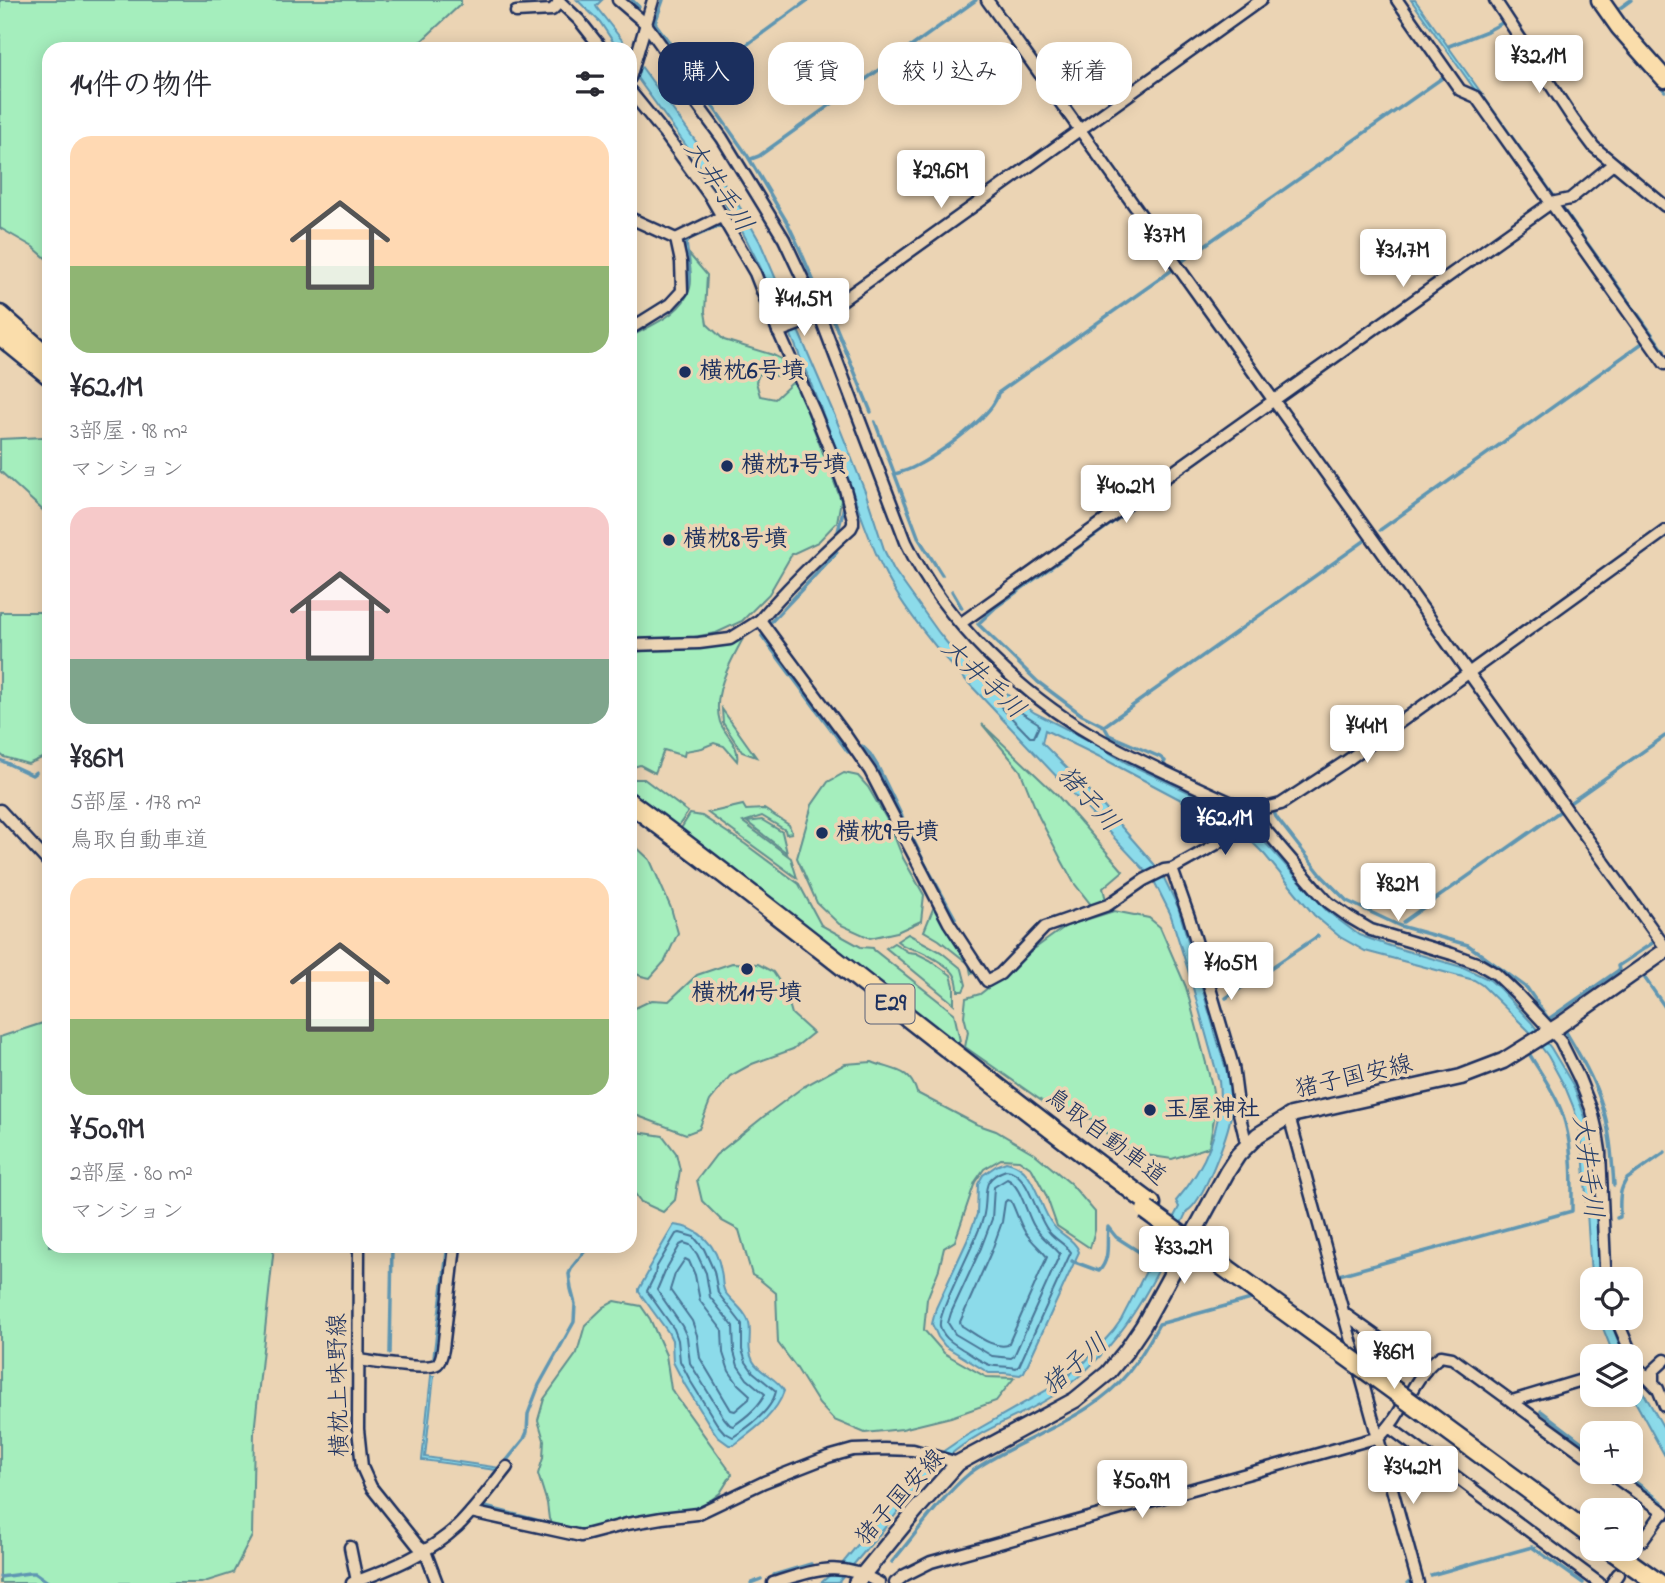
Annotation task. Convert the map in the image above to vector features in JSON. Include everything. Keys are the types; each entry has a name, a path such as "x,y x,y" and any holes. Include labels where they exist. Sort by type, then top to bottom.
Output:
{"highway":[{"path":"0,315 42,352"},
{"path":"0,335 42,369"},
{"name":"鳥取自動車道","path":"637,808 825,952 1149,1207"},
{"name":"鳥取自動車道","path":"637,819 1029,1123 1580,1517"},
{"name":"鳥取自動車道","path":"1427,1409 1580,1527"},
{"path":"1627,1561 1658,1583"},
{"path":"1640,1561 1665,1579"}],"main road":[{"path":"1600,0 1619,27 1665,79"},
{"name":"猪子国安線","path":"860,1579 958,1463 1075,1400 1108,1373 1143,1326 1211,1199 1238,1155 1258,1135 1289,1116 1461,1077 1503,1061 1550,1032 1665,949"}],"street":[{"path":"618,0 646,24 661,45 680,80 728,149 784,239 820,316 906,541 947,608 984,650 1049,707 1101,740 1258,816 1263,827 1317,890 1349,917 1371,930 1452,954 1487,969 1507,983 1560,1040 1592,1111 1600,1151 1606,1267"},
{"path":"637,54 653,0"},
{"path":"987,0 1665,949"},
{"path":"778,332 820,316 1261,0"},
{"path":"1397,0 1461,90 1476,97 1665,364"},
{"path":"1495,0 1594,147 1665,206"},
{"path":"516,12 552,10 559,1 596,42"},
{"path":"637,100 723,216 755,273 838,470 853,524 787,589 760,620 730,639 637,645"},
{"path":"961,623 1550,203 1570,199 1613,164"},
{"path":"676,239 723,216"},
{"path":"637,221 676,239"},
{"path":"637,325 670,304 682,291 681,262 676,239"},
{"path":"760,620 870,771 949,923 987,981 1000,974 1045,927 1108,905 1144,880 1172,869 1224,838 1246,809 1281,804 1345,762 1665,531"},
{"path":"0,810 42,855"},
{"path":"1172,869 1233,1066 1238,1113 1247,1146"},
{"path":"1289,1116 1418,1583"},
{"name":"横枕上味野線","path":"359,1253 358,1429 362,1467 371,1487 418,1546 425,1551 437,1583"},
{"path":"359,1360 424,1367 437,1364 443,1349 454,1253"},
{"path":"1345,1314 1424,1371"},
{"path":"1621,1330 1637,1367 1658,1389 1665,1406"},
{"path":"895,1583 931,1562 1379,1437 1390,1427 1424,1371 1441,1356 1452,1358 1580,1451"},
{"path":"1653,1383 1653,1371 1665,1360"},
{"path":"1512,1401 1580,1381"},
{"path":"1390,1427 1599,1583"},
{"path":"471,1512 581,1536 627,1524 697,1514 764,1482 853,1450 914,1450 958,1463"},
{"path":"350,1547 355,1582 402,1564 425,1551 456,1527 507,1467"},
{"path":"1624,1484 1664,1513 1643,1540"},
{"path":"773,1583 814,1570 831,1568 879,1583"}],"green space":[{"path":"0,0 461,0 461,4 420,42 42,42 42,255 0,228"},
{"path":"689,254 707,275 707,324 724,340 781,359 785,371 777,376 759,374 756,382 760,396 775,399 792,383 798,388 841,500 837,522 818,542 792,554 769,594 742,621 716,633 688,638 637,639 637,333 665,318 681,305 691,280"},
{"path":"42,437 42,510 0,471 0,439"},
{"path":"0,612 42,612 42,758 28,764 0,754"},
{"path":"746,633 730,664 718,699 720,722 734,745 737,761 724,746 714,743 685,751 684,756 664,750 655,773 637,766 637,651 710,646"},
{"path":"722,709 756,757 742,752 723,723"},
{"path":"982,724 1057,795 1123,871 1103,888 1106,900 1092,906 1074,883 1039,817 1020,770"},
{"path":"844,773 858,776 868,787 924,895 921,921 897,932 870,938 839,924 817,903 797,858 812,805 828,782"},
{"path":"637,779 644,779 688,812 677,828 637,799"},
{"path":"743,805 746,810 764,809 789,825 792,833 786,834 785,830 762,816 743,822 791,858 797,878 708,813"},
{"path":"690,814 702,816 799,884 821,925 861,947 873,948 954,1013 960,1041 955,1046 680,830"},
{"path":"762,820 782,832 787,853 747,822"},
{"path":"637,848 650,860 671,908 678,933 665,961 650,978 637,974"},
{"path":"935,904 977,972 971,974 969,964 924,931"},
{"path":"1114,911 1149,918 1160,927 1186,987 1212,1086 1216,1108 1209,1147 1172,1159 1139,1154 1119,1146 1093,1120 1049,1106 965,1047 968,1032 964,1016 966,998 980,994 1066,926"},
{"path":"908,934 941,952 962,969 966,985 963,991 958,991 952,971 926,954 897,941"},
{"path":"894,943 908,952 930,960 951,975 954,1004 886,948"},
{"path":"732,963 758,964 773,972 785,990 792,1014 813,1033 793,1049 752,1064 730,1076 710,1101 699,1129 686,1134 637,1116 637,1007 652,1000 669,1001 697,975"},
{"path":"42,1023 42,1253 273,1253 254,1433 252,1536 233,1573 201,1583 0,1583 0,1037"},
{"path":"872,1062 900,1072 910,1079 917,1093 976,1124 996,1131 1035,1154 1071,1184 1095,1212 1095,1230 1090,1248 1057,1226 1046,1195 1032,1169 1019,1160 1001,1159 984,1169 975,1182 955,1241 944,1248 927,1299 924,1330 944,1353 986,1377 1014,1378 996,1401 951,1417 902,1429 865,1433 834,1420 819,1404 778,1343 776,1293 752,1275 739,1230 722,1221 702,1201 697,1180 716,1155 803,1087 845,1064"},
{"path":"637,1132 663,1136 676,1153 680,1170 675,1200 663,1212 641,1202 637,1197"},
{"path":"615,1301 641,1306 650,1319 666,1355 671,1389 732,1474 720,1493 697,1510 645,1515 580,1531 554,1527 549,1519 538,1474 543,1458 544,1440 538,1420 544,1399 577,1353 585,1325 604,1307"}],"water":[{"path":"577,0 602,0 597,8 624,42 613,42 600,22"},
{"path":"1411,0 1415,0 1665,351 1665,357"},
{"path":"637,61 658,90 658,105 669,105 710,161 760,242 834,414 866,494 885,552 894,570 952,649 1008,695 1035,713 1127,763 1237,815 1327,911 1359,935 1465,968 1490,980 1531,1022 1551,1048 1573,1085 1592,1144 1600,1267 1590,1267 1583,1148 1579,1125 1566,1089 1548,1056 1530,1032 1482,985 1474,980 1365,951 1340,937 1314,915 1265,855 1239,829 1226,820 1183,801 1045,730 1042,743 1089,790 1154,864 1178,907 1228,1076 1232,1100 1229,1124 1207,1182 1187,1211 1149,1288 1118,1335 1080,1376 1056,1394 975,1437 934,1469 838,1583 821,1583 842,1564 920,1469 964,1437 1059,1383 1082,1364 1080,1361 1085,1362 1113,1331 1179,1207 1176,1201 1204,1160 1215,1130 1220,1097 1219,1081 1170,913 1153,879 945,658 921,628 886,575 780,310 736,220 729,223 728,220 733,216 637,78"},
{"path":"721,219 722,226 690,239 687,244 690,282 688,290 682,298 666,313 637,331 686,291 685,246 690,235"},
{"path":"1006,1162 1024,1171 1053,1225 1075,1244 1079,1252 1024,1372 1020,1375 989,1373 945,1346 932,1324 936,1308 977,1214 978,1184 983,1175"},
{"path":"674,1225 691,1229 711,1246 719,1262 725,1292 749,1323 753,1361 784,1391 770,1415 734,1445 729,1445 718,1437 711,1427 673,1362 672,1340 668,1332 639,1292 648,1269"},
{"path":"446,1253 448,1253 436,1359 433,1359"},
{"path":"1604,1330 1614,1330 1619,1344 1609,1344"},
{"path":"431,1376 434,1376 425,1457 500,1468 471,1507 496,1470 422,1460"},
{"path":"1643,1392 1665,1430 1665,1456 1638,1407 1643,1407"}],"waterway":[{"path":"632,0 639,7"},
{"path":"663,0 655,23 669,42"},
{"path":"808,0 697,85 747,155 788,224 821,298"},
{"path":"751,159 759,156 976,0"},
{"path":"1620,8 1631,0"},
{"path":"1449,46 1504,22"},
{"path":"1181,262 1445,76"},
{"path":"1652,77 1665,91"},
{"path":"895,474 937,454 976,423 995,402 998,393 1175,268"},
{"path":"871,412 832,317 873,284"},
{"path":"1380,530 1641,344"},
{"path":"1281,401 1299,388"},
{"path":"875,422 919,539 942,575"},
{"path":"1163,765 1165,761 1160,757 1109,735 1104,726 1082,715 1038,682 978,624 996,607 1239,431"},
{"path":"837,536 845,502"},
{"path":"1641,554 1665,537"},
{"path":"1104,726 1367,539"},
{"path":"772,621 837,552"},
{"path":"952,591 962,608"},
{"path":"762,636 848,752"},
{"path":"1571,802 1665,736"},
{"path":"862,746 878,767 924,862 955,918"},
{"path":"0,760 32,775 36,772"},
{"path":"1282,808 1274,812 1276,817 1322,876 1347,901 1400,926 1468,945 1527,988 1549,1020"},
{"path":"1403,922 1559,812"},
{"path":"1226,998 1318,936"},
{"path":"1550,1018 1654,942"},
{"path":"1644,977 1665,1007"},
{"name":"大井手川","path":"1566,1032 1590,1075 1601,1102 1609,1132 1614,1185"},
{"name":"大井手川","path":"1339,1275 1572,1211 1571,1161 1566,1125 1556,1098 1530,1055"},
{"name":"大井手川","path":"1617,1218 1620,1217 1621,1193 1627,1179 1665,1152"},
{"path":"1072,1261 1099,1271 1107,1256 1108,1227 1116,1237 1155,1262"},
{"path":"390,1353 392,1253"},
{"path":"503,1465 524,1439 528,1414 539,1385 574,1322 575,1304 569,1274 583,1253"},
{"path":"892,1562 940,1504 970,1473 1076,1415 1109,1392 1132,1367 1159,1324 1255,1298"},
{"path":"1541,1411 1580,1441"},
{"path":"1638,1484 1662,1502"},
{"path":"481,1506 548,1523"},
{"path":"1431,1575 1532,1547 1583,1583"},
{"path":"423,1561 431,1583"},
{"path":"774,1575 811,1564"},
{"path":"0,1577 35,1573 49,1583"},
{"path":"751,1583 761,1579"}],"tunnel":[{"path":"1625,1565 1628,1561"}],"place":[{"name":"横枕6号墳","path":"685,372"},
{"name":"横枕7号墳","path":"727,466"},
{"name":"横枕8号墳","path":"669,540"},
{"name":"横枕9号墳","path":"822,833"},
{"name":"横枕11号墳","path":"747,969"},
{"name":"玉屋神社","path":"1150,1110"}],"water label":[{"name":"猪子川","path":"1087,800"},
{"name":"猪子川","path":"1076,1366"}]}
